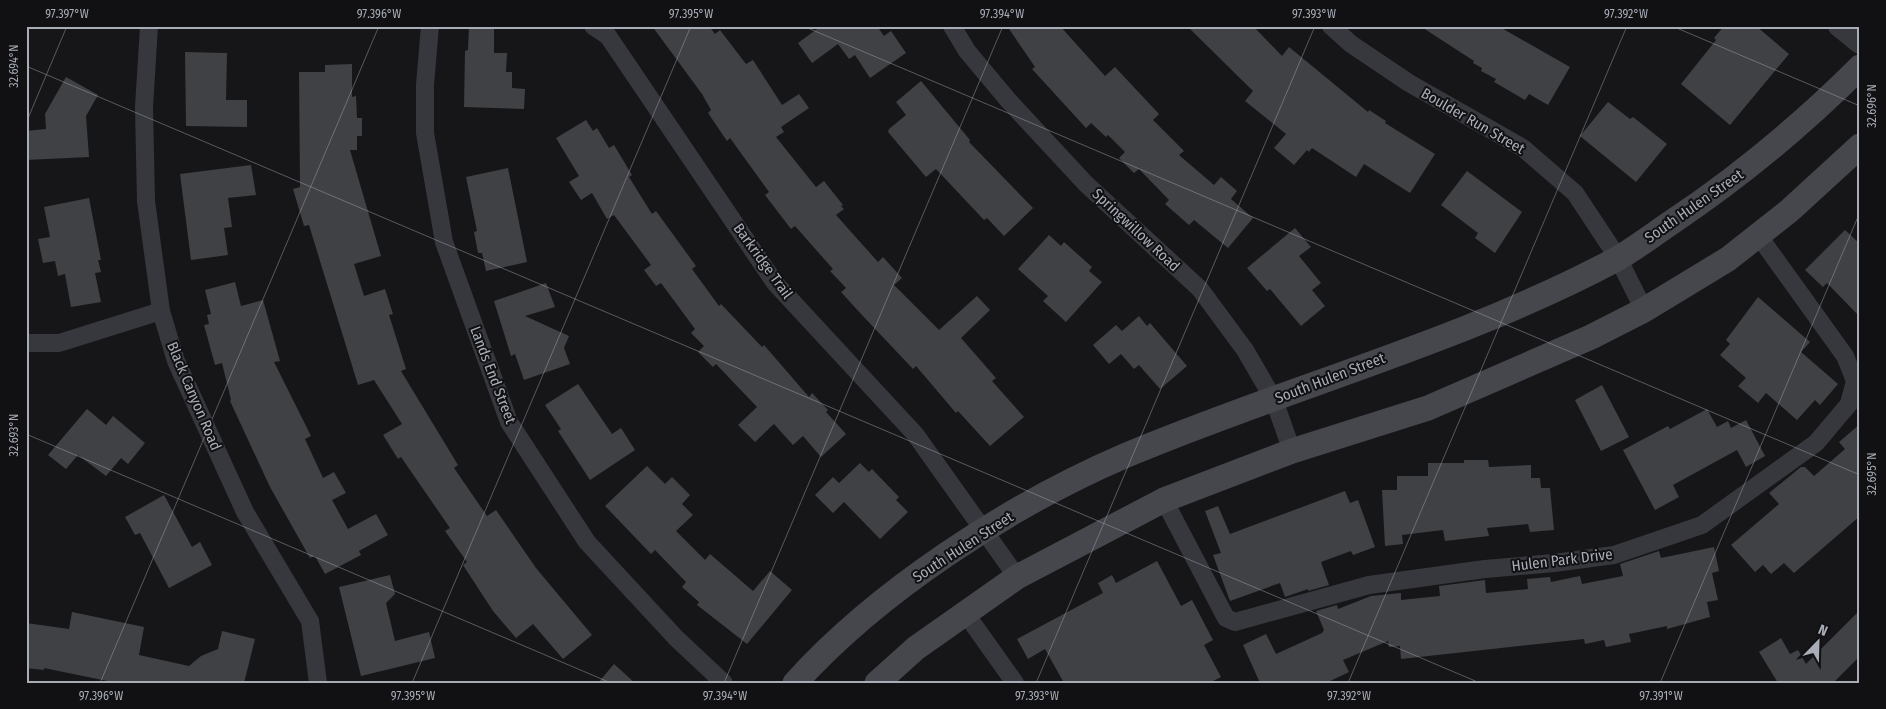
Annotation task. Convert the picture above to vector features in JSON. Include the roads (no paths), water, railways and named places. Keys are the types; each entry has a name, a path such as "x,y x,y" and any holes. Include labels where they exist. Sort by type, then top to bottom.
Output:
{"main road":[{"name":"South Hulen Street","path":"795,683 864,617 908,583 985,531 1046,494 1122,457 1470,326 1559,288 1618,258 1747,170 1786,138 1860,67"},
{"path":"877,683 916,648 1017,577 1164,500 1292,451 1428,408 1591,338 1644,310 1728,259 1789,211 1860,146"}],"street":[{"name":"Black Canyon Road","path":"149,26 144,107 146,201 160,311 176,362 245,512 310,621 318,683"},
{"name":"Lands End Street","path":"430,26 425,85 425,133 444,242 509,422 587,542 676,638 724,683"},
{"name":"Barkridge Trail","path":"593,26 608,36 776,283 915,434 1017,577"},
{"name":"Springwillow Road","path":"952,26 967,51 1008,100 1086,184 1200,289 1246,350 1274,400 1292,451"},
{"name":"Boulder Run Street","path":"1330,26 1351,44 1409,83 1523,148 1575,193 1618,258 1644,310"},
{"path":"1839,26 1860,44"},
{"name":"Hulen Park Drive","path":"1164,500 1226,618 1235,622 1369,585 1485,569 1614,555 1702,525 1816,443 1849,404 1855,381 1845,356 1758,235"},
{"path":"26,343 59,343 160,311"},
{"path":"966,614 1015,683"}]}
